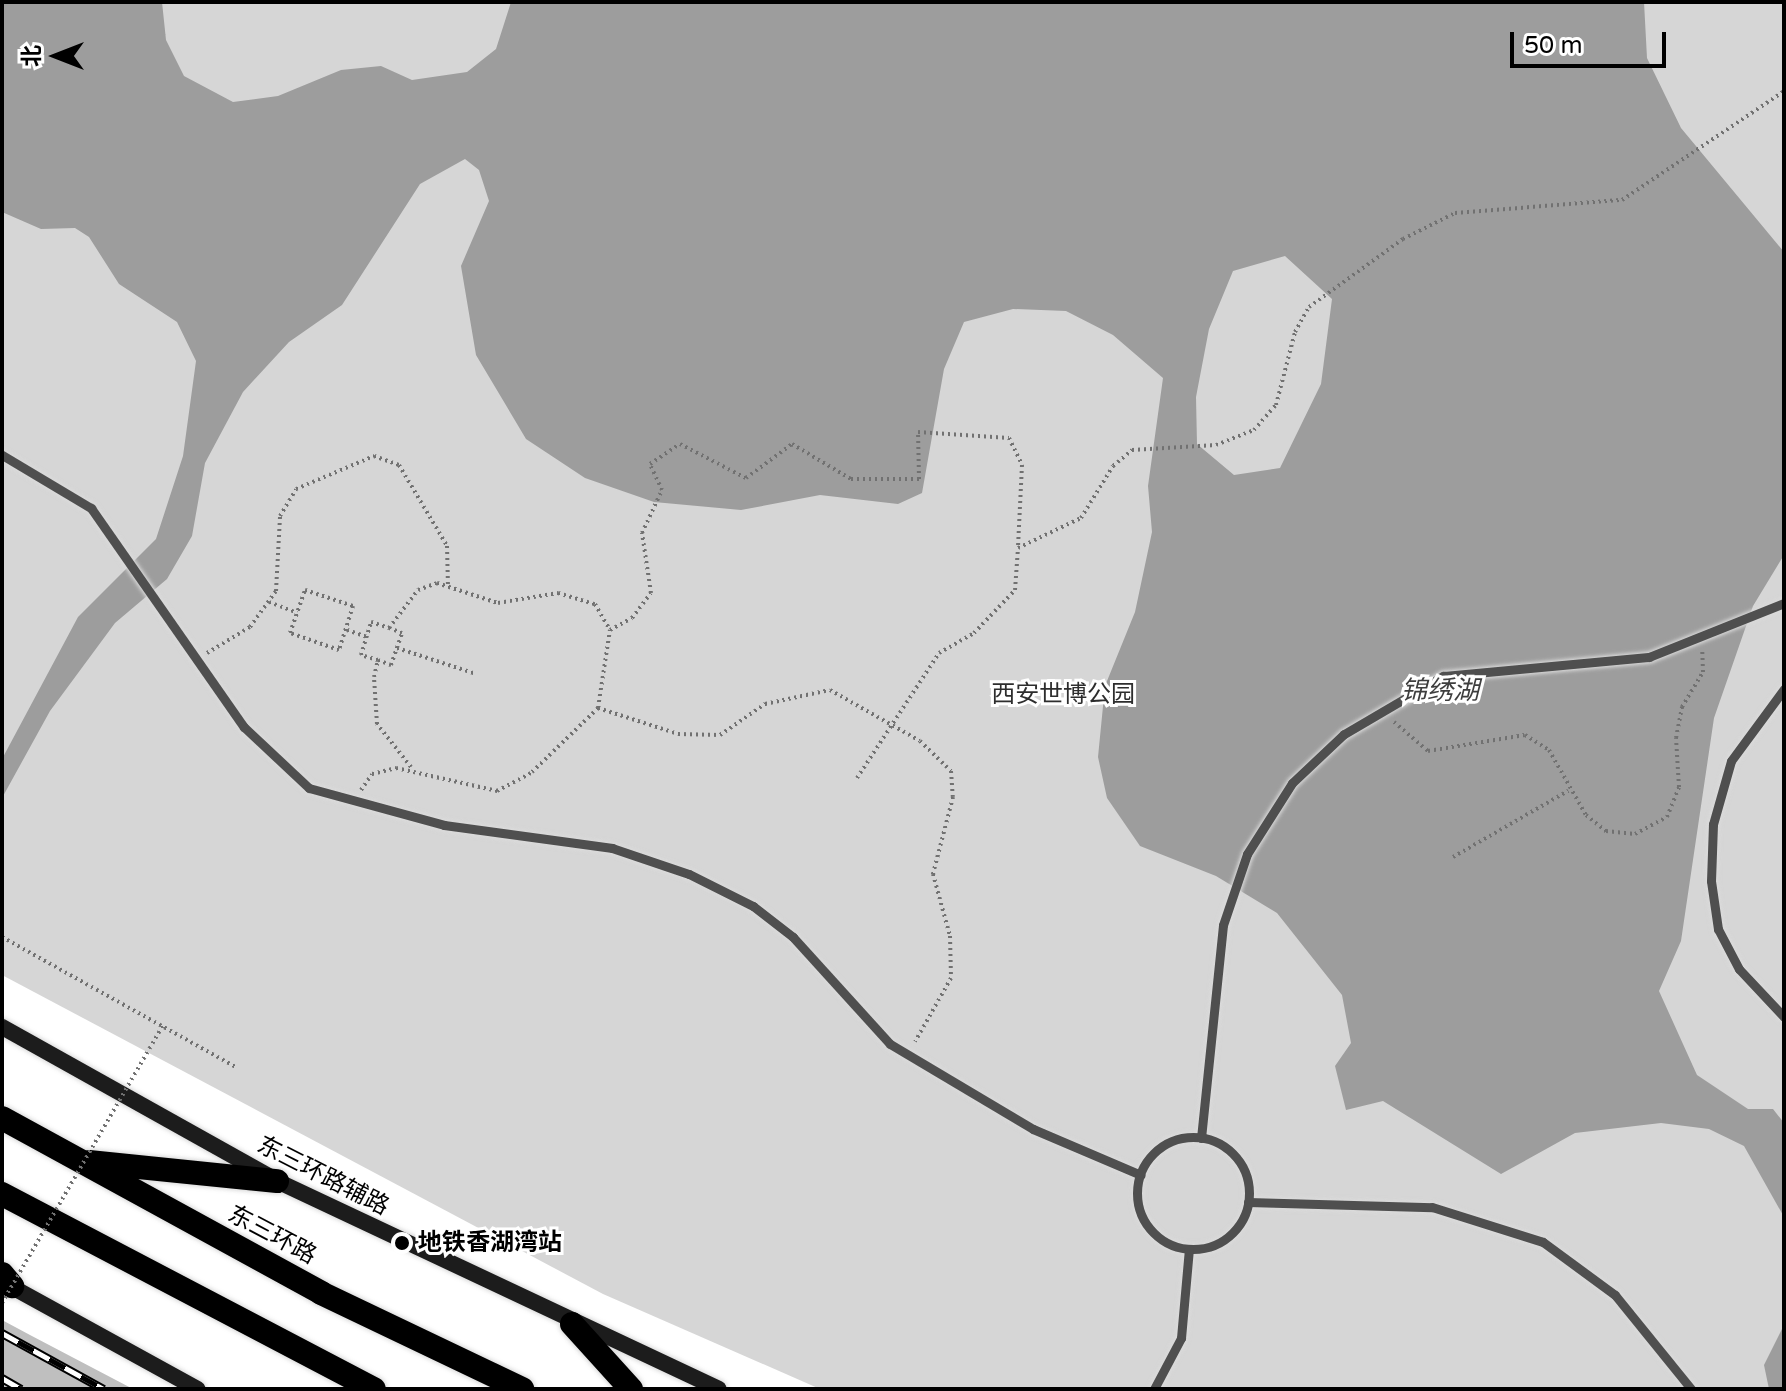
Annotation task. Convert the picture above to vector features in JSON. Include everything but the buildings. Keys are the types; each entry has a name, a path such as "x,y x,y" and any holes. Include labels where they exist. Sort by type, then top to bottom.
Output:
{"highway":[{"name":"东三环路","path":"2,1118 321,1293 522,1389"},
{"path":"76,1160 277,1181"},
{"path":"2,1194 374,1389"},
{"path":"572,1324 631,1389"}],"main road":[{"name":"东三环路辅路","path":"2,1027 277,1181 572,1324 719,1389"},
{"path":"4,1286 198,1389"}],"lane":[{"path":"2,455 91,508 267,756 309,788 355,804 444,825 612,848 689,874 753,906 793,937 908,1054 1033,1129 1141,1175"},
{"path":"1201,1138 1223,925 1247,854 1292,783 1344,734 1443,676 1649,657 1784,603"},
{"path":"1784,689 1731,761 1713,824 1711,881 1718,929 1739,969 1784,1017"},
{"path":"1201,1138 1238,1159 1248,1202 1224,1240 1189,1249 1171,1245 1144,1220 1141,1175 1171,1141 1201,1138"},
{"path":"1248,1202 1432,1207 1543,1242 1615,1295 1691,1389"},
{"path":"1154,1389 1181,1338 1189,1249"}],"path":[{"path":"1018,548 1081,518 1113,466 1155,444 1207,445 1254,430 1269,413 1287,376 1295,332 1309,307 1403,239 1455,213 1622,200 1784,91"},
{"path":"610,630 632,618 651,593 642,533 662,490 650,464 680,444 746,478 792,444 851,479 919,479 918,432 965,431 1009,438 1022,465 1015,590 974,633 939,653 857,778"},
{"path":"199,659 250,627 268,602 282,559 280,516 296,489 374,456 399,465 447,546 448,586"},
{"path":"355,804 372,774 413,769 497,791 532,772 598,708 610,630 595,604 579,597 481,602 448,586 418,590 389,628"},
{"path":"305,590 353,606 339,650 290,633 297,613 305,590"},
{"path":"268,602 297,613"},
{"path":"371,622 402,633 391,665 361,655 367,637 371,622"},
{"path":"346,629 367,637"},
{"path":"1385,710 1428,751 1525,735 1549,750 1568,791 1606,831 1635,834 1667,817 1679,787 1682,707 1703,672 1700,639"},
{"path":"397,648 476,674"},
{"path":"378,660 377,724 413,769"},
{"path":"598,708 678,734 720,735 765,704 830,690 893,723 951,771 953,797 933,874 950,936 951,978 908,1054"},
{"path":"1453,857 1568,791"},
{"path":"2,937 236,1067"},
{"path":"4,1286 163,1025"}],"green space":[{"name":"西安世博公园","path":"2,2 1784,2 1784,1389 820,1389 603,1294 2,975"}],"water":[{"name":"锦绣湖","path":"2,2 162,2 166,40 184,76 233,102 278,96 341,70 381,66 412,80 467,72 496,49 511,2 1644,2 1647,58 1681,128 1784,252 1784,555 1753,606 1714,718 1681,941 1659,991 1697,1075 1748,1109 1773,1109 1784,1123 1784,1217 1744,1146 1709,1129 1661,1123 1575,1133 1501,1174 1383,1101 1346,1110 1335,1066 1351,1043 1342,995 1277,913 1216,876 1140,846 1107,798 1098,757 1105,686 1135,612 1152,532 1148,486 1163,378 1113,335 1066,311 1013,309 964,322 944,369 922,493 898,504 820,495 741,510 654,502 585,478 526,439 476,355 461,266 489,201 479,170 465,159 420,184 342,305 289,342 243,392 205,463 192,536 167,579 115,623 50,711 2,798 2,759 78,617 156,539 183,456 196,361 177,322 119,284 89,237 75,228 41,229 2,212","holes":["1285,256 1332,299 1321,384 1280,468 1234,475 1197,444 1196,397 1209,329 1233,271"]},
{"path":"1784,1325 1784,1389 1769,1389 1764,1365"}],"railway":[{"path":"2,1333 104,1389"},
{"path":"2,1378 21,1389"}],"place":[{"name":"地铁香湖湾站","path":"402,1243"}]}
